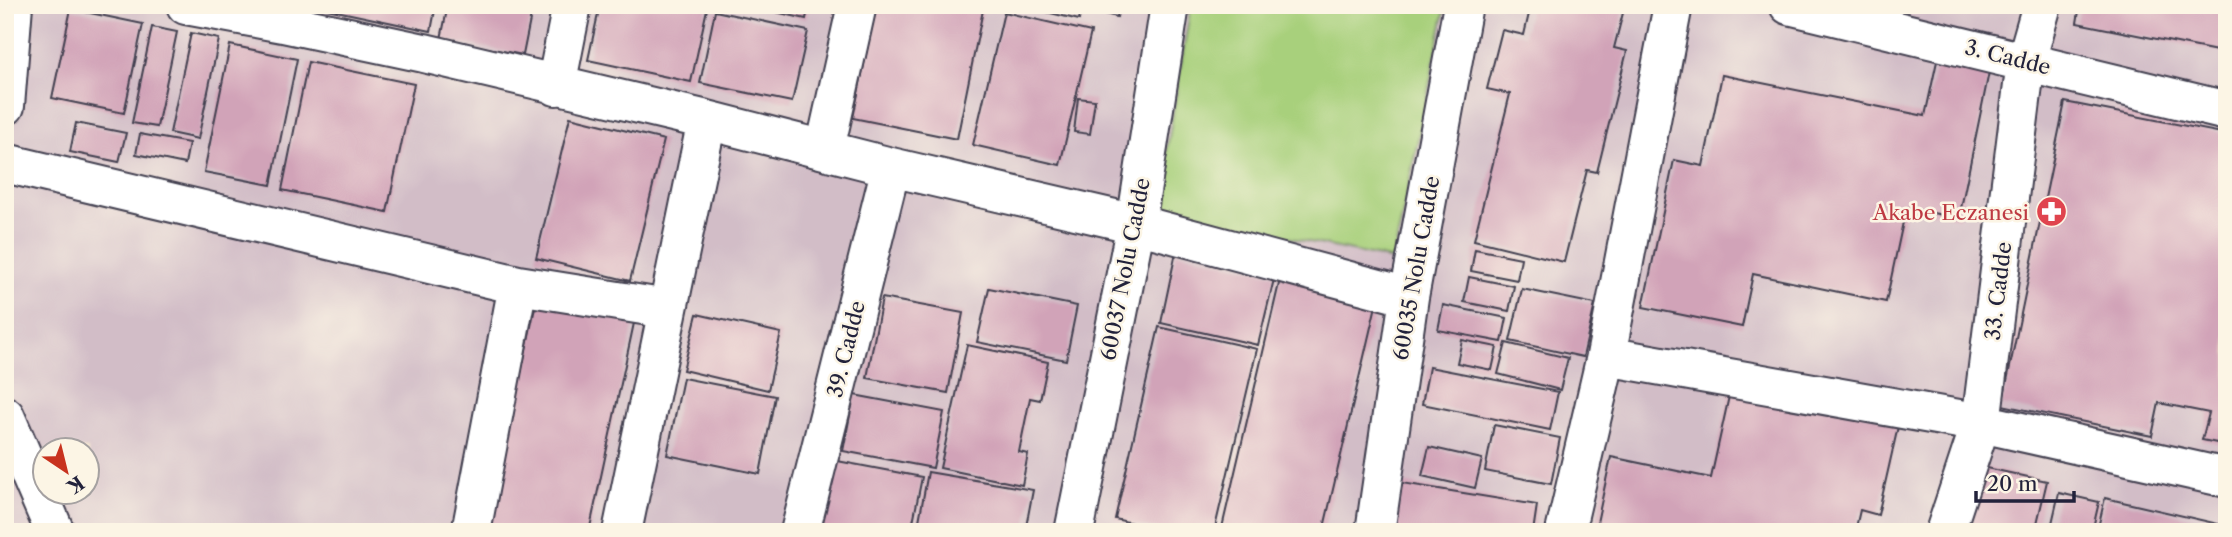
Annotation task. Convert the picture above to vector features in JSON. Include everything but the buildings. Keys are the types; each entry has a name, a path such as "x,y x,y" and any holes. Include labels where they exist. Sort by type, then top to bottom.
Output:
{"street":[{"path":"5,106 13,5"},
{"path":"186,5 285,14 556,86 708,120 891,167 1136,224 1409,298"},
{"path":"556,86 572,5"},
{"path":"825,149 857,5"},
{"name":"60037 Nolu Cadde","path":"1074,532 1136,224 1170,5"},
{"name":"60035 Nolu Cadde","path":"1375,532 1409,298 1463,5"},
{"path":"1565,532 1606,356 1673,5"},
{"name":"3. Cadde","path":"1789,5 2227,111"},
{"name":"33. Cadde","path":"1945,532 1981,423 2026,61 2042,5"},
{"path":"622,532 708,120"},
{"path":"5,163 519,285 668,309"},
{"name":"39. Cadde","path":"800,532 891,167"},
{"path":"471,532 519,285"},
{"path":"1606,356 1981,423 2227,478"},
{"path":"5,416 55,532"}],"shaded area":[{"path":"5,5 2227,5 2227,532 5,532"}],"green space":[{"path":"1191,5 1446,5 1393,260 1157,209"}],"place":[{"name":"Akabe Eczanesi","path":"2052,212"}]}
